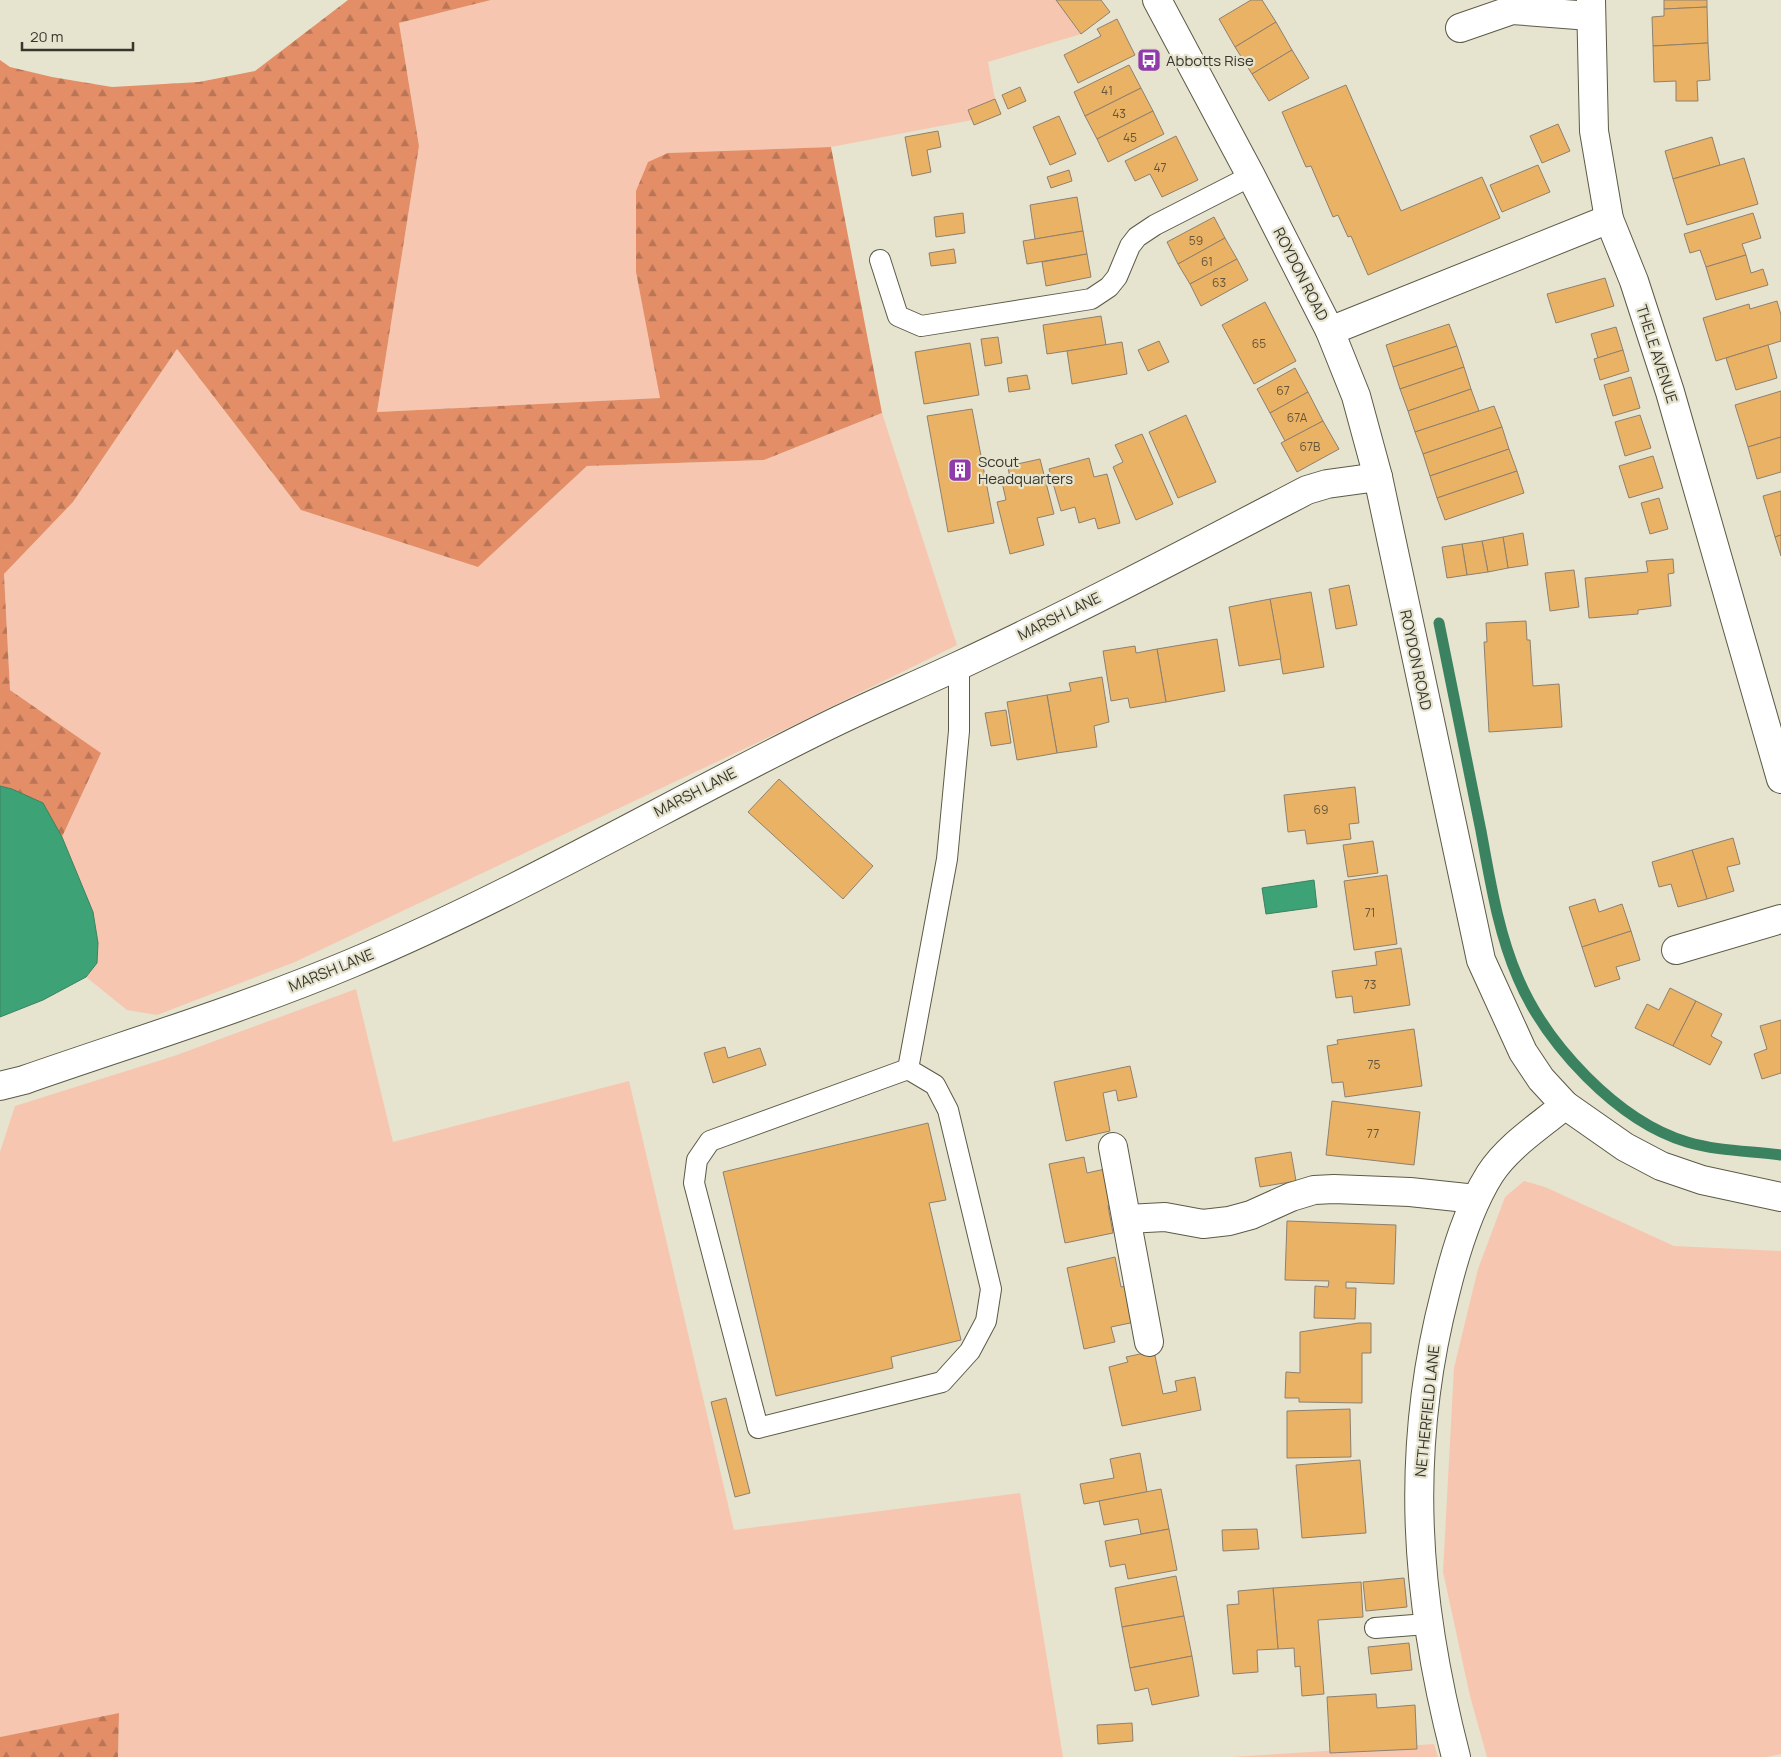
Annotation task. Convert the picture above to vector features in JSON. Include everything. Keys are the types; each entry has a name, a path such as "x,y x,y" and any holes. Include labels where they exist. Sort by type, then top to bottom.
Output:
{"street":[{"name":"ROYDON ROAD","path":"1157,0 1251,176 1330,331 1356,396 1378,477 1481,960 1523,1052 1541,1079 1565,1105 1625,1147 1661,1166 1702,1180 1781,1197"},
{"path":"1460,28 1512,10 1591,8"},
{"name":"THELE AVENUE","path":"1591,8 1594,131 1608,219 1634,281 1670,392 1781,779"},
{"path":"1330,331 1608,219"},
{"name":"MARSH LANE","path":"0,1086 24,1080 197,1020 351,963 492,899 723,777 870,705 959,666 1164,565 1307,490 1328,484 1378,477"},
{"path":"1676,950 1781,919"},
{"name":"NETHERFIELD LANE","path":"1456,1757 1438,1687 1427,1624 1419,1544 1418,1470 1427,1384 1440,1313 1452,1264 1476,1199 1491,1173 1508,1152 1565,1105"},
{"path":"1113,1147 1149,1342"},
{"path":"1127,1219 1165,1217 1203,1224 1229,1221 1251,1215 1291,1197 1327,1189 1410,1192 1476,1199"}],"lane":[{"path":"880,260 898,316 921,326 1091,299 1109,287 1117,277 1130,246 1137,236 1251,176"},
{"path":"908,1069 947,859 959,730 959,666"},
{"path":"908,1069 935,1085 948,1110 991,1289 986,1322 970,1351 942,1382 758,1428 694,1183 696,1160 710,1141 908,1069"},
{"path":"1375,1628 1427,1624"}],"shaded area":[{"path":"491,0 1056,0 1081,34 988,62 995,99 968,110 972,120 831,147 668,153 636,272 661,398 377,412 419,146 399,23"},
{"path":"177,349 301,510 478,567 587,466 764,460 882,413 957,645 788,728 295,962 157,1015 127,1010 86,977 97,963 93,912 62,837 101,753 10,690 4,574 73,502"},
{"path":"0,786 12,789 43,803 62,837 93,912 98,943 97,963 86,977 43,1000 0,1017"},
{"path":"1314,880 1317,907 1266,914 1262,888"},
{"path":"356,989 393,1142 629,1081 734,1530 1020,1493 1063,1757 118,1757 119,1713 0,1737 0,1152 15,1106 174,1056"},
{"path":"1524,1181 1545,1187 1674,1246 1781,1251 1781,1754 1767,1757 1487,1757 1470,1696 1443,1572 1454,1368 1478,1269 1505,1197"},
{"path":"1434,1744 1438,1757 1232,1757"}],"green space":[{"path":"348,0 491,0 399,23 419,146 377,412 660,398 636,272 636,191 648,162 668,153 831,147 882,413 764,460 587,466 478,567 301,510 177,349 73,502 4,574 10,690 101,753 62,837 42,803 12,789 0,786 0,60 10,67 52,77 112,87 199,82 255,71"},
{"path":"119,1713 118,1757 0,1757 0,1737"}],"building":[{"path":"1056,0 1101,0 1110,12 1081,34"},
{"path":"1251,0 1262,0 1276,22 1235,47 1219,19"},
{"path":"1664,0 1707,0 1707,7 1664,9"},
{"path":"1707,7 1708,43 1653,46 1652,17 1664,16 1664,9"},
{"path":"1117,19 1135,55 1078,83 1064,55 1101,36 1097,29"},
{"path":"1276,22 1292,50 1252,74 1235,47"},
{"path":"1708,43 1710,80 1697,81 1698,101 1676,101 1676,81 1654,82 1653,46"},
{"path":"1292,50 1309,78 1269,101 1252,74"},
{"path":"1129,65 1141,88 1085,116 1074,92"},
{"path":"1346,85 1401,211 1482,177 1500,218 1368,275 1351,236 1348,237 1338,215 1333,217 1311,166 1306,167 1282,112"},
{"path":"1020,87 1026,101 1008,109 1002,95"},
{"path":"1141,88 1153,111 1097,139 1085,116"},
{"path":"995,99 1001,114 974,125 968,110"},
{"path":"1153,111 1164,134 1108,162 1097,139"},
{"path":"1059,116 1076,154 1050,165 1033,127"},
{"path":"1558,124 1570,151 1542,163 1530,136"},
{"path":"938,131 941,147 927,150 931,172 912,176 905,137"},
{"path":"1176,136 1198,180 1162,197 1150,174 1135,181 1125,161"},
{"path":"1712,137 1720,165 1673,179 1665,151"},
{"path":"1744,158 1758,204 1687,225 1673,179"},
{"path":"1538,165 1550,192 1502,212 1490,185"},
{"path":"1069,170 1072,181 1051,188 1047,177"},
{"path":"1077,197 1083,231 1035,239 1030,205"},
{"path":"963,213 965,233 936,237 934,217"},
{"path":"1753,213 1761,238 1742,244 1746,255 1706,267 1700,250 1690,253 1684,234"},
{"path":"1214,217 1225,238 1178,264 1167,242"},
{"path":"1083,231 1087,254 1027,264 1023,241"},
{"path":"1225,238 1237,259 1190,284 1178,264"},
{"path":"954,249 956,263 931,266 929,253"},
{"path":"1087,254 1091,277 1046,286 1042,262"},
{"path":"1746,255 1751,273 1763,269 1768,285 1716,300 1706,267"},
{"path":"1237,259 1248,280 1201,306 1190,284"},
{"path":"1605,278 1614,306 1556,323 1547,294"},
{"path":"1777,301 1781,315 1781,341 1716,361 1703,318 1749,304 1750,309"},
{"path":"1265,302 1296,361 1254,384 1222,325"},
{"path":"1101,316 1106,345 1047,354 1043,325"},
{"path":"1449,324 1457,346 1393,367 1386,345"},
{"path":"1616,327 1623,350 1598,358 1591,334"},
{"path":"998,337 1002,363 985,366 981,339"},
{"path":"1159,341 1169,362 1148,371 1138,350"},
{"path":"1122,342 1127,374 1072,384 1067,351"},
{"path":"970,343 979,395 924,404 915,352"},
{"path":"1768,345 1777,378 1736,390 1726,358"},
{"path":"1457,346 1464,367 1400,389 1393,367"},
{"path":"1623,350 1629,371 1600,380 1594,359"},
{"path":"1464,367 1471,389 1408,411 1400,389"},
{"path":"1295,368 1308,392 1270,413 1257,389"},
{"path":"1027,375 1030,389 1009,392 1007,378"},
{"path":"1631,377 1640,408 1613,416 1604,385"},
{"path":"1471,389 1479,411 1415,432 1408,411"},
{"path":"1781,391 1781,437 1748,447 1735,405"},
{"path":"1308,392 1323,421 1285,441 1270,413"},
{"path":"1494,406 1502,427 1423,454 1415,432"},
{"name":"Scout Headquarters","path":"972,409 994,523 948,532 927,416"},
{"path":"1186,415 1216,482 1178,498 1149,432"},
{"path":"1640,415 1651,448 1625,456 1615,422"},
{"path":"1323,421 1339,449 1297,472 1281,443"},
{"path":"1502,427 1509,449 1430,476 1423,454"},
{"path":"1142,434 1173,504 1136,520 1113,467 1123,462 1115,445"},
{"path":"1781,437 1781,472 1757,479 1748,447"},
{"path":"1509,449 1517,471 1437,498 1430,476"},
{"path":"1653,456 1663,488 1629,498 1619,466"},
{"path":"1089,458 1094,477 1107,474 1120,523 1098,529 1095,518 1079,523 1075,507 1061,511 1049,469"},
{"path":"1040,459 1054,514 1037,518 1044,545 1010,554 997,502 1006,500 1002,482 1010,480 1008,466"},
{"path":"1517,471 1524,493 1445,520 1437,498"},
{"path":"1781,491 1781,535 1775,537 1763,496"},
{"path":"1659,498 1668,529 1650,534 1641,503"},
{"path":"1523,533 1528,565 1508,568 1503,537"},
{"path":"1781,535 1781,556 1775,537"},
{"path":"1503,537 1508,568 1488,572 1482,541"},
{"path":"1482,541 1488,572 1467,575 1462,544"},
{"path":"1462,544 1467,575 1447,578 1442,547"},
{"path":"1673,559 1674,573 1668,574 1671,606 1638,610 1638,614 1589,618 1585,578 1648,572 1646,561"},
{"path":"1574,570 1579,607 1550,611 1545,573"},
{"path":"1349,585 1357,625 1336,629 1329,589"},
{"path":"1311,592 1324,667 1283,674 1270,599"},
{"path":"1270,599 1281,659 1239,666 1229,607"},
{"path":"1526,621 1527,640 1530,640 1533,686 1559,684 1562,727 1489,732 1484,642 1487,642 1486,623"},
{"path":"1217,639 1225,691 1166,702 1157,649"},
{"path":"1135,646 1136,653 1157,649 1166,702 1130,708 1128,698 1111,701 1103,651"},
{"path":"1102,677 1109,722 1094,726 1097,747 1057,753 1047,695 1071,691 1069,683"},
{"path":"1047,695 1057,753 1017,760 1007,702"},
{"path":"1006,710 1011,743 991,746 985,713"},
{"path":"779,779 873,866 843,899 748,812"},
{"path":"1355,787 1359,823 1349,824 1351,839 1307,844 1305,830 1288,832 1284,795"},
{"path":"1733,838 1740,864 1727,867 1734,891 1707,899 1692,850"},
{"path":"1373,841 1378,873 1348,877 1343,845"},
{"path":"1692,850 1707,899 1678,907 1671,884 1659,887 1652,862"},
{"path":"1387,875 1397,944 1354,950 1344,881"},
{"path":"1595,899 1599,912 1622,904 1631,931 1582,947 1569,907"},
{"path":"1631,931 1640,960 1616,967 1620,979 1595,987 1582,947"},
{"path":"1401,948 1410,1005 1354,1013 1352,996 1336,998 1332,971 1377,965 1375,952"},
{"path":"1670,988 1696,1001 1673,1046 1635,1028 1647,1004 1659,1010"},
{"path":"1696,1001 1722,1014 1711,1036 1722,1042 1710,1065 1673,1046"},
{"path":"1781,1020 1781,1073 1762,1079 1754,1054 1767,1049 1760,1026"},
{"path":"1414,1029 1422,1086 1345,1097 1343,1082 1332,1083 1327,1046 1338,1044 1337,1040"},
{"path":"725,1047 728,1058 760,1048 766,1065 713,1083 704,1053"},
{"path":"1130,1066 1137,1097 1118,1101 1116,1090 1103,1093 1110,1131 1066,1141 1054,1082"},
{"path":"1332,1101 1420,1112 1414,1165 1326,1155"},
{"path":"928,1123 946,1200 929,1203 961,1340 891,1357 893,1368 776,1396 723,1172"},
{"path":"1291,1152 1296,1181 1260,1187 1255,1158"},
{"path":"1084,1157 1087,1173 1105,1169 1112,1205 1108,1206 1113,1233 1065,1243 1049,1164"},
{"path":"1287,1221 1396,1225 1394,1284 1346,1282 1346,1288 1356,1288 1355,1319 1314,1318 1315,1286 1328,1287 1329,1281 1285,1280"},
{"path":"1115,1257 1121,1287 1127,1286 1135,1322 1111,1327 1115,1342 1084,1349 1067,1268"},
{"path":"1359,1323 1371,1323 1371,1353 1362,1353 1362,1403 1299,1402 1299,1398 1285,1398 1286,1372 1300,1373 1300,1332"},
{"path":"1154,1351 1163,1394 1177,1391 1175,1381 1195,1377 1201,1410 1122,1426 1109,1367 1128,1362 1126,1357"},
{"path":"726,1398 750,1493 735,1497 711,1402"},
{"path":"1350,1409 1351,1457 1287,1458 1287,1411"},
{"path":"1140,1453 1147,1492 1084,1504 1080,1484 1114,1478 1110,1459"},
{"path":"1360,1460 1366,1533 1302,1538 1296,1465"},
{"path":"1161,1489 1169,1529 1141,1534 1138,1519 1104,1525 1099,1501"},
{"path":"1169,1529 1177,1570 1128,1579 1125,1564 1110,1567 1105,1541"},
{"path":"1257,1529 1259,1549 1223,1551 1222,1530"},
{"path":"1176,1576 1184,1616 1122,1627 1115,1588"},
{"path":"1404,1578 1407,1607 1366,1611 1363,1582"},
{"path":"1361,1582 1363,1617 1318,1620 1324,1694 1302,1696 1300,1666 1295,1667 1294,1648 1278,1649 1273,1588"},
{"path":"1273,1588 1278,1649 1257,1650 1258,1672 1233,1674 1227,1605 1239,1604 1238,1591"},
{"path":"1184,1616 1192,1656 1130,1668 1122,1627"},
{"path":"1409,1643 1412,1670 1371,1674 1368,1647"},
{"path":"1192,1656 1199,1696 1152,1705 1148,1688 1135,1691 1130,1668"},
{"path":"1376,1694 1377,1708 1415,1705 1417,1749 1330,1753 1327,1697"},
{"path":"1132,1723 1133,1741 1098,1744 1097,1725"}],"waterway":[{"path":"1439,623 1491,887 1505,943 1518,978 1530,1003 1546,1029 1587,1077 1610,1098 1635,1117 1661,1132 1687,1142 1710,1147 1781,1155"}],"place":[{"name":"Abbotts Rise","path":"1149,60"},
{"name":"Scout Headquarters","path":"960,470"}]}
